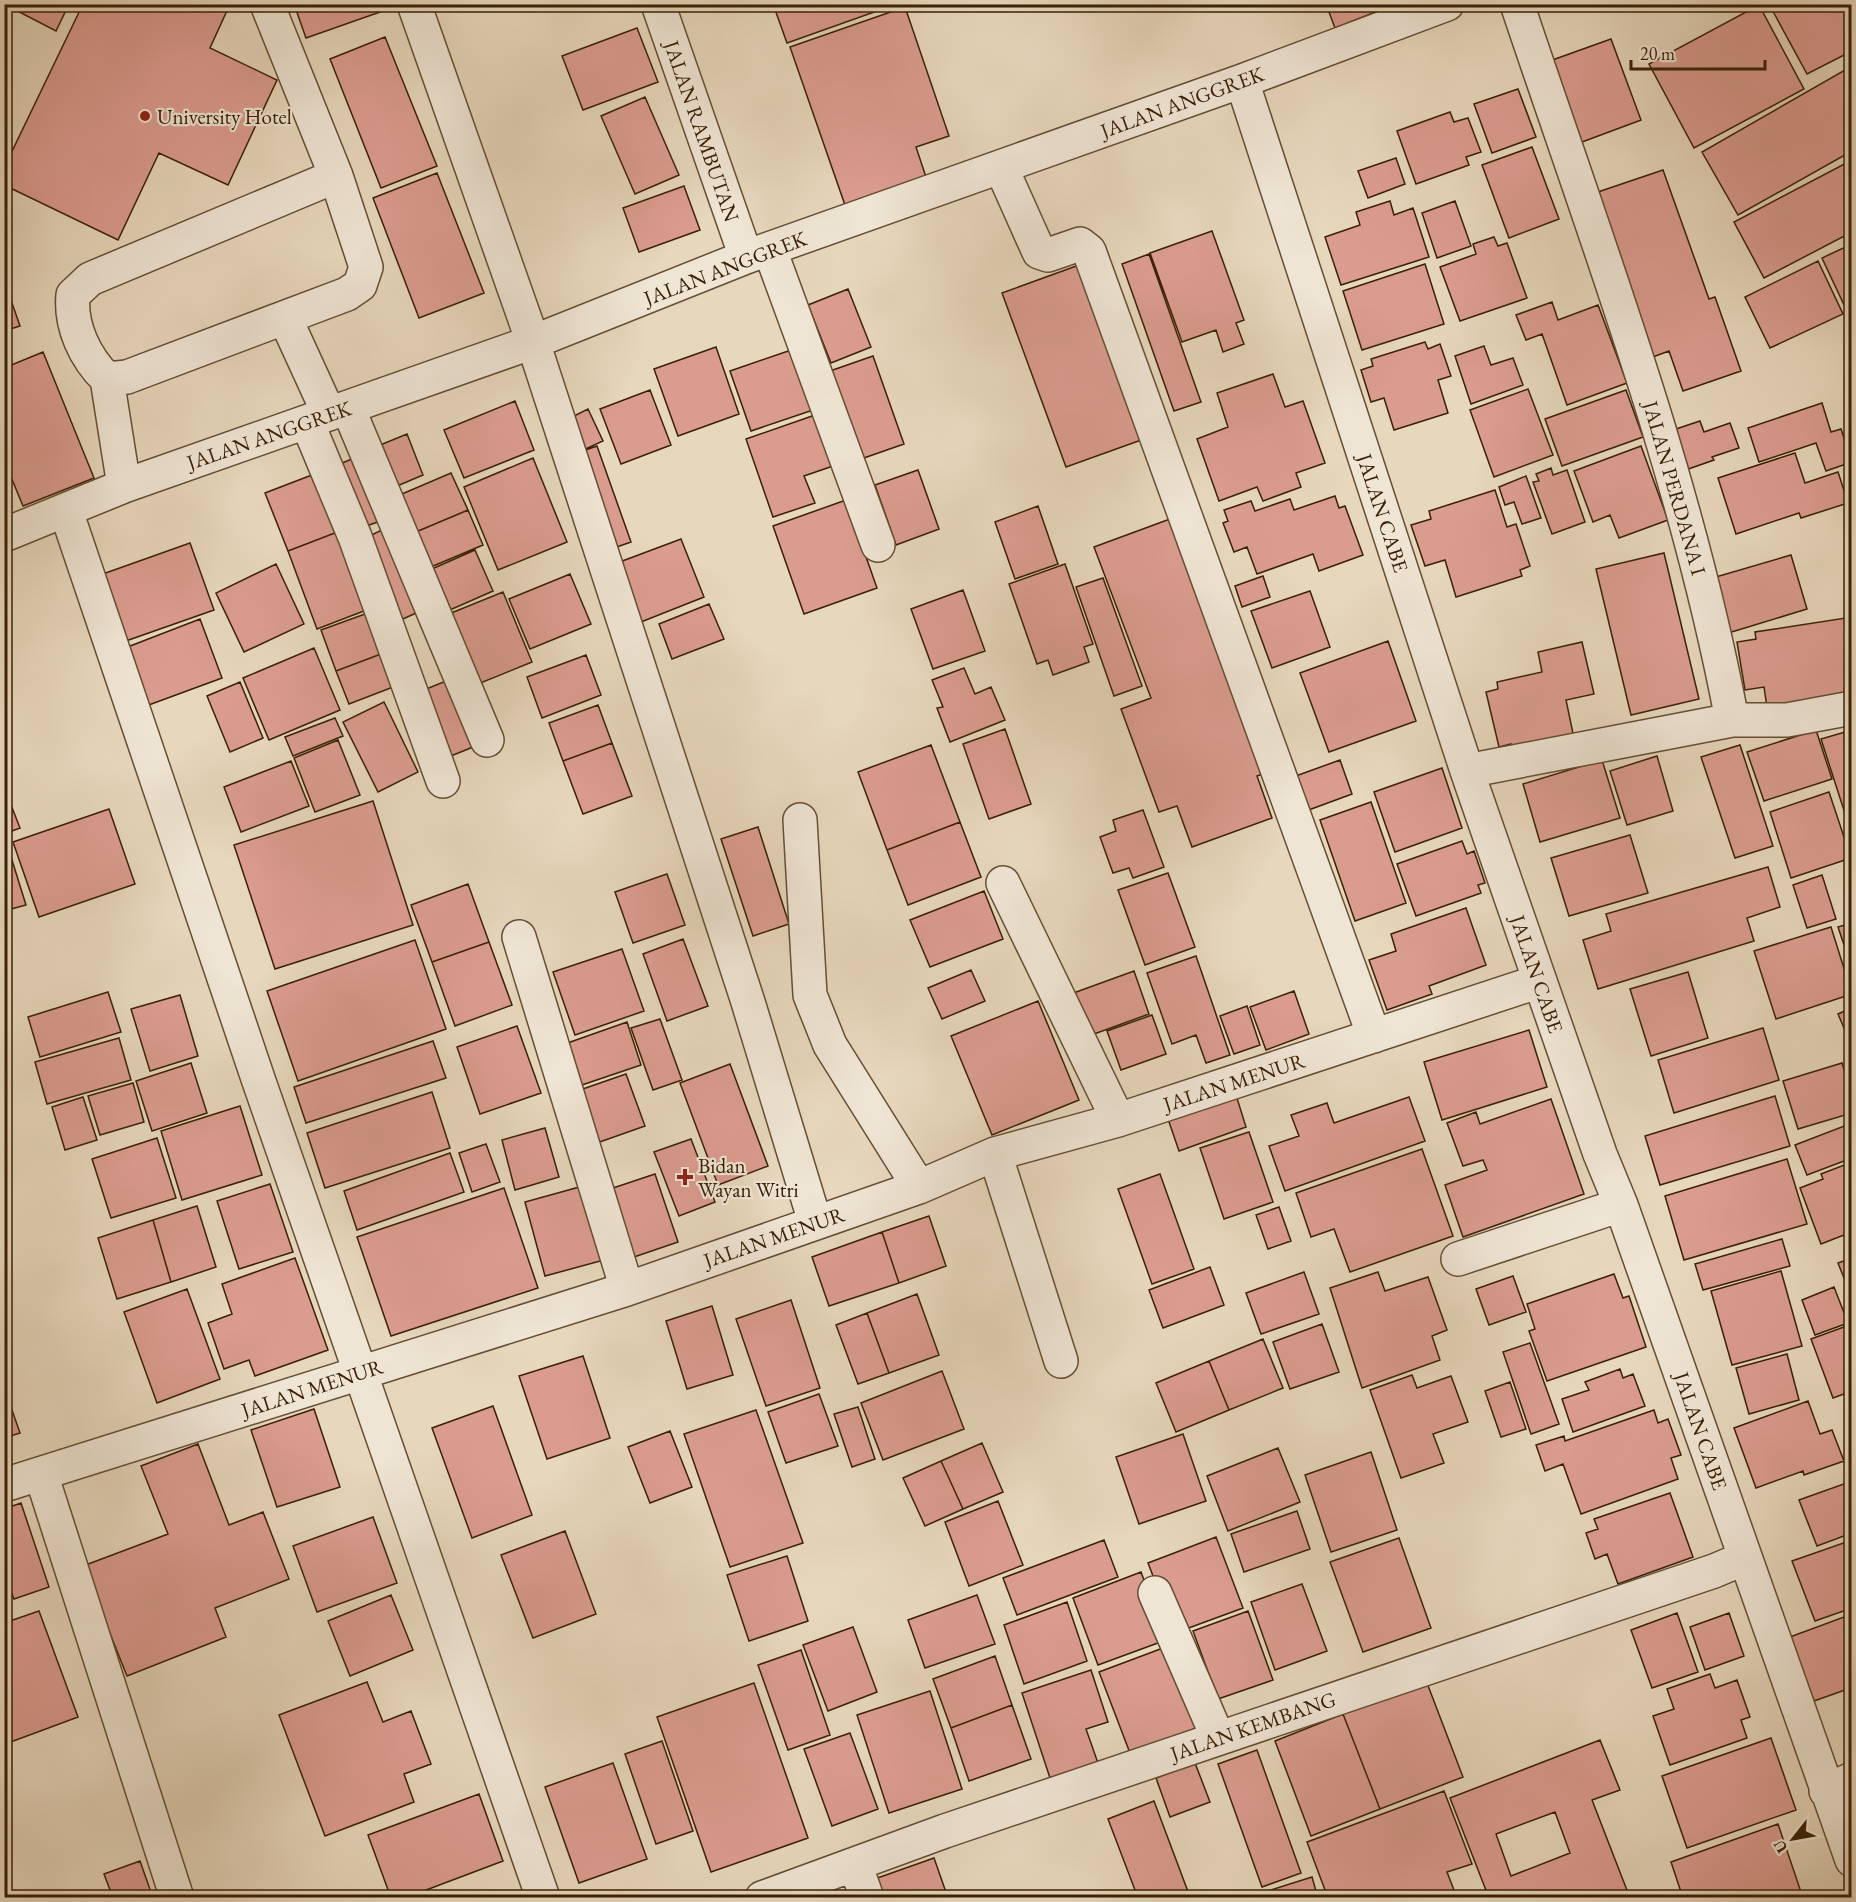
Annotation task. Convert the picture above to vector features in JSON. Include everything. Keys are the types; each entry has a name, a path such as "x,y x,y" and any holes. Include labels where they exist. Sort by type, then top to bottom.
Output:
{"street":[{"path":"107,379 127,377 347,294 360,285 366,267 336,176 267,4"},
{"path":"414,4 533,342 748,1002 815,1222"},
{"name":"JALAN RAMBUTAN","path":"658,4 878,545"},
{"name":"JALAN ANGGREK","path":"4,535 124,486 533,342 758,254 1242,81 1447,4"},
{"name":"JALAN PERDANA I","path":"1517,4 1630,339 1688,524 1732,720"},
{"name":"JALAN CABE","path":"1242,81 1467,771 1600,1154 1621,1205 1745,1558 1839,1785 1851,1860"},
{"path":"1001,167 1039,252 1048,255 1080,244 1089,251 1374,1036"},
{"path":"124,486 107,379 90,363 71,313 73,295 90,279 336,176"},
{"path":"285,318 328,414 487,740"},
{"path":"328,414 355,537 443,781"},
{"path":"66,511 202,920 358,1373 543,1898"},
{"path":"1467,771 1732,720 1787,720 1851,708"},
{"path":"800,820 810,995 830,1045 919,1187"},
{"path":"1003,883 1118,1120"},
{"path":"519,937 627,1288"},
{"name":"JALAN MENUR","path":"4,1485 627,1288 919,1187 995,1154 1118,1120 1540,981"},
{"path":"995,1154 1061,1361"},
{"path":"1458,1259 1621,1205"},
{"path":"41,1474 177,1898"},
{"name":"JALAN KEMBANG","path":"762,1898 1218,1737 1714,1571 1745,1558"},
{"path":"1155,1593 1218,1737"},
{"path":"855,1864 867,1898"}],"building":[{"path":"4,4 69,4 56,31"},
{"name":"University Hotel","path":"83,4 230,4 210,48 277,80 228,185 159,153 118,240 4,185 4,168"},
{"path":"294,4 377,4 380,12 306,38"},
{"path":"773,4 894,4 894,5 787,43"},
{"path":"1326,4 1396,4 1335,28"},
{"path":"1769,4 1852,4 1852,51 1807,74"},
{"path":"1759,5 1804,89 1694,148 1649,64"},
{"path":"905,7 949,136 916,147 927,180 846,208 790,47"},
{"path":"637,28 658,82 583,110 562,56"},
{"path":"385,37 437,166 381,188 330,59"},
{"path":"1611,39 1641,120 1574,145 1544,63"},
{"path":"1852,66 1852,151 1738,215 1702,152"},
{"path":"1518,89 1536,137 1492,153 1474,104"},
{"path":"645,97 679,175 635,194 601,116"},
{"path":"1450,112 1454,122 1468,118 1481,152 1466,157 1469,165 1416,184 1397,131"},
{"path":"1532,147 1559,219 1509,238 1482,165"},
{"path":"1396,158 1405,184 1368,198 1358,171"},
{"path":"1852,160 1852,232 1764,278 1734,222"},
{"path":"1663,170 1709,299 1715,297 1741,371 1683,391 1669,351 1650,358 1592,194"},
{"path":"437,173 484,293 419,318 373,198"},
{"path":"684,186 700,230 639,252 623,208"},
{"path":"1390,201 1394,215 1413,208 1429,257 1341,285 1325,237 1360,225 1356,212"},
{"path":"1455,201 1471,246 1437,258 1422,213"},
{"path":"1212,231 1244,320 1236,323 1244,344 1223,352 1216,330 1182,342 1150,253"},
{"path":"1494,237 1498,246 1507,243 1527,298 1460,321 1440,267 1476,254 1473,244"},
{"path":"1852,244 1852,304 1845,307 1822,258"},
{"path":"1149,254 1201,402 1174,411 1122,264"},
{"path":"1818,261 1843,314 1770,348 1745,297"},
{"path":"1425,264 1444,324 1362,350 1343,291"},
{"path":"1079,265 1144,439 1066,467 1002,293"},
{"path":"4,280 20,326 4,331"},
{"path":"848,289 871,347 831,363 808,305"},
{"path":"1552,302 1558,320 1598,305 1627,383 1567,405 1542,334 1526,340 1516,315"},
{"path":"1425,342 1428,349 1440,344 1451,376 1438,380 1448,413 1394,430 1384,398 1371,402 1361,370 1373,366 1371,359"},
{"path":"1484,346 1491,365 1513,358 1523,385 1471,404 1455,356"},
{"path":"716,347 739,414 678,436 654,369"},
{"path":"797,348 819,408 751,431 730,371"},
{"path":"43,352 94,478 23,506 4,460 4,368"},
{"path":"873,356 904,444 861,459 830,371"},
{"path":"1273,374 1285,407 1303,401 1325,463 1296,473 1301,487 1263,501 1257,487 1219,501 1197,439 1228,427 1217,393"},
{"path":"1528,389 1553,455 1494,477 1470,410"},
{"path":"650,390 671,445 621,464 600,409"},
{"path":"1626,390 1643,437 1562,466 1545,419"},
{"path":"515,401 534,450 464,478 444,430"},
{"path":"1822,403 1831,432 1841,429 1852,462 1826,471 1816,443 1759,462 1748,428"},
{"path":"588,409 603,441 577,453 562,422"},
{"path":"815,415 833,466 804,476 815,503 773,517 746,439"},
{"path":"1700,421 1704,432 1730,423 1739,448 1712,457 1714,460 1674,474 1661,434"},
{"path":"407,434 423,475 390,489 373,448"},
{"path":"597,446 631,542 611,549 577,453"},
{"path":"1641,446 1668,520 1619,538 1610,515 1593,522 1574,471"},
{"path":"1795,453 1805,483 1838,472 1848,503 1801,518 1799,513 1736,534 1718,478"},
{"path":"364,454 389,518 355,530 330,468"},
{"path":"533,458 567,542 498,570 464,487"},
{"path":"1551,468 1553,475 1567,470 1585,522 1552,534 1533,482 1539,481 1536,474"},
{"path":"918,470 939,529 896,545 875,485"},
{"path":"317,473 340,531 288,551 265,493"},
{"path":"451,473 468,510 404,537 388,500"},
{"path":"1526,476 1541,518 1522,524 1514,502 1505,505 1499,487"},
{"path":"1495,490 1507,527 1516,524 1530,566 1520,570 1522,576 1456,597 1445,560 1425,566 1411,525 1431,519 1429,511"},
{"path":"1335,496 1339,508 1345,506 1363,555 1319,571 1313,554 1257,574 1247,547 1234,552 1223,523 1228,521 1224,510 1251,501 1255,511 1290,499 1294,510"},
{"path":"846,500 877,588 804,614 773,526"},
{"path":"1038,506 1058,564 1015,579 995,522"},
{"path":"468,510 483,545 419,572 404,537"},
{"path":"1170,519 1277,769 1257,776 1272,818 1192,847 1177,806 1159,812 1121,709 1151,698 1094,547"},
{"path":"392,525 427,608 392,624 359,541"},
{"path":"340,531 369,609 317,629 288,551"},
{"path":"681,539 704,597 641,622 617,563"},
{"path":"190,543 214,610 123,642 100,575"},
{"path":"475,550 493,591 443,613 425,572"},
{"path":"1664,553 1699,699 1631,715 1596,569"},
{"path":"1791,555 1807,609 1725,634 1709,579"},
{"path":"276,564 304,624 244,652 216,593"},
{"path":"1065,564 1093,644 1084,647 1089,662 1053,675 1048,660 1037,664 1009,584"},
{"path":"570,574 591,624 530,649 509,599"},
{"path":"1263,576 1270,597 1242,607 1235,586"},
{"path":"1103,578 1142,686 1114,696 1076,587"},
{"path":"963,590 985,651 933,669 911,609"},
{"path":"1310,591 1330,647 1272,668 1251,611"},
{"path":"503,592 532,662 468,688 439,618"},
{"path":"709,604 724,639 672,659 659,624"},
{"path":"365,614 381,654 336,671 321,630"},
{"path":"1852,617 1852,700 1768,714 1764,687 1745,690 1737,642 1756,639 1755,632"},
{"path":"200,619 222,678 146,706 125,648"},
{"path":"1388,641 1416,721 1329,752 1300,673"},
{"path":"1582,642 1594,694 1566,700 1575,743 1514,756 1511,744 1499,747 1486,692 1498,689 1497,682 1542,672 1538,652"},
{"path":"314,648 340,710 269,740 243,678"},
{"path":"381,654 393,687 349,704 336,671"},
{"path":"586,655 601,695 542,718 527,677"},
{"path":"964,668 975,694 991,687 1005,720 950,742 937,708 943,707 932,680"},
{"path":"446,681 473,747 446,758 419,692"},
{"path":"240,682 263,738 230,752 207,696"},
{"path":"384,702 418,772 378,792 343,722"},
{"path":"598,705 612,743 563,761 549,723"},
{"path":"335,718 343,736 293,756 285,737"},
{"path":"1005,729 1031,804 989,819 963,744"},
{"path":"1816,730 1832,779 1764,801 1747,752"},
{"path":"1852,730 1852,825 1849,826 1821,739"},
{"path":"338,740 360,795 315,812 294,758"},
{"path":"612,743 632,796 583,814 563,761"},
{"path":"931,745 960,822 887,850 858,772"},
{"path":"1740,745 1773,846 1735,858 1701,757"},
{"path":"1657,756 1673,811 1627,825 1610,771"},
{"path":"1340,760 1352,794 1306,811 1293,777"},
{"path":"1602,760 1620,818 1540,842 1523,784"},
{"path":"291,761 309,806 241,832 224,787"},
{"path":"1442,768 1462,828 1395,852 1374,792"},
{"path":"4,787 20,828 4,834"},
{"path":"1829,792 1851,858 1791,878 1770,812"},
{"path":"373,801 413,925 275,969 234,845"},
{"path":"1371,802 1406,903 1355,921 1320,820"},
{"path":"109,809 135,884 39,917 13,842"},
{"path":"1143,810 1164,867 1133,878 1129,868 1113,873 1100,837 1116,831 1113,820"},
{"path":"960,822 981,877 908,905 887,850"},
{"path":"758,827 789,924 753,936 721,839"},
{"path":"1630,835 1648,893 1569,916 1551,858"},
{"path":"1462,841 1467,854 1474,851 1485,883 1478,885 1481,893 1416,916 1397,864"},
{"path":"7,844 26,905 4,911 4,845"},
{"path":"1768,867 1780,907 1747,918 1754,941 1598,989 1583,940 1611,931 1606,914"},
{"path":"1168,873 1195,947 1145,965 1118,890"},
{"path":"667,874 685,925 633,943 615,892"},
{"path":"1822,875 1836,919 1807,928 1793,885"},
{"path":"468,884 489,942 432,962 411,905"},
{"path":"984,891 1003,939 930,967 910,920"},
{"path":"1466,908 1486,965 1429,986 1432,994 1387,1010 1369,960 1396,951 1391,934"},
{"path":"1852,923 1852,969 1838,927"},
{"path":"1831,927 1852,994 1776,1019 1754,951"},
{"path":"683,939 708,1006 667,1021 643,954"},
{"path":"415,940 446,1029 298,1081 267,991"},
{"path":"489,942 512,1005 455,1026 432,962"},
{"path":"622,949 644,1011 575,1035 553,972"},
{"path":"1196,956 1230,1055 1206,1063 1196,1035 1172,1044 1147,973"},
{"path":"971,970 985,1001 942,1019 928,988"},
{"path":"1134,971 1149,1014 1083,1038 1068,995"},
{"path":"1688,972 1708,1038 1651,1056 1630,989"},
{"path":"1294,991 1309,1034 1266,1050 1250,1007"},
{"path":"108,992 121,1032 40,1057 28,1017"},
{"path":"180,995 198,1056 150,1071 131,1009"},
{"path":"1038,1001 1079,1100 992,1135 951,1036"},
{"path":"1247,1006 1260,1045 1234,1054 1220,1016"},
{"path":"1852,1008 1852,1042 1850,1042 1838,1014"},
{"path":"1152,1015 1166,1054 1121,1070 1107,1031"},
{"path":"660,1019 682,1080 653,1090 631,1028"},
{"path":"627,1022 641,1065 573,1088 559,1046"},
{"path":"517,1026 541,1093 480,1114 457,1047"},
{"path":"1763,1028 1779,1080 1674,1113 1658,1060"},
{"path":"1529,1030 1547,1087 1442,1120 1424,1062"},
{"path":"119,1038 131,1080 47,1104 35,1062"},
{"path":"433,1041 446,1078 306,1123 294,1087"},
{"path":"191,1063 207,1113 152,1131 136,1081"},
{"path":"1842,1063 1852,1095 1852,1113 1798,1129 1783,1081"},
{"path":"730,1064 768,1166 718,1185 680,1083"},
{"path":"626,1074 645,1126 594,1144 577,1091"},
{"path":"133,1083 144,1122 100,1135 88,1096"},
{"path":"432,1092 450,1148 325,1188 307,1133"},
{"path":"1236,1095 1246,1127 1179,1151 1168,1119"},
{"path":"1775,1096 1790,1146 1660,1185 1645,1136"},
{"path":"83,1097 97,1140 65,1150 52,1107"},
{"path":"1409,1097 1425,1141 1285,1191 1269,1146 1299,1136 1291,1115 1327,1103 1334,1123"},
{"path":"1551,1099 1584,1194 1463,1237 1445,1185 1487,1170 1483,1160 1463,1166 1447,1123 1476,1112 1480,1124"},
{"path":"240,1106 262,1175 182,1200 161,1131"},
{"path":"1852,1123 1852,1158 1807,1175 1795,1145"},
{"path":"545,1128 559,1177 515,1190 502,1140"},
{"path":"1249,1132 1273,1202 1224,1219 1200,1148"},
{"path":"157,1138 176,1198 111,1218 92,1159"},
{"name":"Bidan Wayan Witri","path":"691,1139 715,1202 679,1216 654,1152"},
{"path":"486,1144 500,1182 472,1192 459,1153"},
{"path":"1422,1149 1453,1236 1350,1272 1334,1229 1311,1237 1296,1193"},
{"path":"450,1153 464,1192 357,1230 344,1191"},
{"path":"1787,1159 1807,1224 1684,1260 1665,1196"},
{"path":"1852,1162 1852,1252 1844,1235 1821,1244 1800,1188 1823,1179 1821,1174"},
{"path":"655,1174 678,1242 634,1257 610,1189"},
{"path":"1160,1174 1194,1269 1152,1284 1118,1189"},
{"path":"270,1184 293,1252 239,1269 217,1201"},
{"path":"583,1186 604,1260 545,1276 525,1202"},
{"path":"504,1188 538,1288 391,1336 357,1237"},
{"path":"197,1206 216,1267 171,1282 153,1220"},
{"path":"1279,1207 1291,1241 1268,1249 1256,1215"},
{"path":"929,1216 946,1266 899,1283 882,1232"},
{"path":"153,1220 171,1282 117,1299 98,1238"},
{"path":"882,1232 899,1283 829,1306 812,1257"},
{"path":"1782,1239 1790,1266 1703,1290 1695,1264"},
{"path":"295,1258 328,1350 255,1376 249,1360 224,1369 208,1323 232,1314 222,1284"},
{"path":"1852,1258 1852,1298 1838,1263"},
{"path":"1210,1267 1224,1305 1163,1328 1149,1290"},
{"path":"1781,1271 1802,1346 1732,1365 1711,1291"},
{"path":"1304,1272 1319,1314 1261,1334 1246,1293"},
{"path":"1378,1272 1385,1291 1428,1277 1447,1330 1432,1336 1440,1360 1362,1388 1330,1288"},
{"path":"1614,1274 1623,1298 1629,1296 1646,1347 1547,1381 1529,1331 1535,1329 1527,1304"},
{"path":"1513,1276 1526,1312 1489,1325 1476,1289"},
{"path":"1834,1287 1848,1323 1815,1335 1802,1300"},
{"path":"187,1289 220,1379 157,1403 124,1312"},
{"path":"917,1294 939,1355 889,1373 867,1313"},
{"path":"791,1300 820,1388 766,1406 736,1319"},
{"path":"712,1306 733,1375 687,1389 666,1321"},
{"path":"867,1313 889,1373 858,1384 836,1325"},
{"path":"1322,1324 1339,1372 1290,1389 1273,1342"},
{"path":"1852,1324 1852,1391 1833,1398 1811,1339"},
{"path":"1263,1339 1283,1388 1229,1410 1209,1361"},
{"path":"1530,1343 1559,1424 1531,1434 1503,1352"},
{"path":"1787,1354 1799,1400 1749,1414 1736,1368"},
{"path":"583,1356 610,1438 547,1459 519,1376"},
{"path":"1209,1361 1229,1410 1176,1432 1156,1383"},
{"path":"1620,1369 1623,1378 1633,1374 1645,1406 1573,1432 1562,1399 1589,1390 1585,1382"},
{"path":"942,1371 964,1429 883,1460 861,1403"},
{"path":"1412,1375 1417,1388 1451,1376 1468,1422 1433,1434 1444,1463 1401,1478 1370,1390"},
{"path":"1510,1382 1526,1429 1501,1437 1485,1391"},
{"path":"4,1387 20,1433 4,1438"},
{"path":"819,1394 838,1446 786,1463 768,1412"},
{"path":"1808,1401 1820,1434 1832,1430 1844,1461 1804,1475 1803,1471 1756,1488 1734,1428"},
{"path":"493,1406 532,1515 472,1538 432,1428"},
{"path":"858,1407 875,1459 852,1467 834,1414"},
{"path":"314,1409 340,1487 277,1507 251,1430"},
{"path":"756,1410 803,1543 730,1567 684,1434"},
{"path":"1654,1410 1658,1423 1668,1419 1681,1455 1671,1458 1678,1479 1581,1514 1563,1464 1545,1471 1536,1445 1564,1436 1565,1441"},
{"path":"670,1431 692,1487 650,1503 628,1447"},
{"path":"1183,1434 1206,1501 1139,1524 1116,1457"},
{"path":"982,1443 1003,1492 963,1509 941,1461"},
{"path":"198,1444 229,1525 263,1512 289,1579 215,1608 226,1637 127,1676 83,1566 168,1534 141,1466"},
{"path":"1278,1448 1300,1502 1228,1531 1207,1476"},
{"path":"1371,1452 1397,1530 1331,1552 1305,1475"},
{"path":"941,1461 963,1509 925,1526 903,1478"},
{"path":"1852,1481 1852,1533 1817,1546 1799,1500"},
{"path":"1670,1493 1693,1557 1618,1584 1607,1554 1595,1559 1586,1533 1598,1529 1594,1519"},
{"path":"998,1501 1023,1565 969,1586 945,1522"},
{"path":"21,1503 49,1587 14,1599 4,1573 4,1509"},
{"path":"1297,1511 1310,1549 1244,1572 1231,1534"},
{"path":"373,1517 397,1583 317,1612 293,1546"},
{"path":"565,1531 596,1614 533,1638 501,1555"},
{"path":"1216,1537 1243,1608 1175,1633 1148,1563"},
{"path":"1399,1538 1431,1628 1363,1652 1330,1562"},
{"path":"1104,1540 1118,1577 1017,1615 1003,1578"},
{"path":"1852,1540 1852,1608 1815,1621 1792,1561"},
{"path":"787,1556 808,1621 749,1641 727,1575"},
{"path":"1141,1572 1166,1640 1098,1665 1073,1598"},
{"path":"1302,1584 1327,1651 1275,1670 1251,1602"},
{"path":"391,1595 413,1650 350,1676 328,1621"},
{"path":"977,1595 995,1644 925,1668 908,1620"},
{"path":"1067,1602 1087,1661 1024,1684 1004,1625"},
{"path":"39,1611 78,1717 8,1743 4,1733 4,1623"},
{"path":"1248,1611 1273,1680 1218,1699 1193,1631"},
{"path":"1677,1613 1698,1672 1652,1688 1631,1630"},
{"path":"1729,1613 1744,1656 1705,1670 1690,1627"},
{"path":"1852,1614 1852,1709 1845,1690 1814,1701 1790,1637"},
{"path":"853,1627 877,1692 828,1711 803,1645"},
{"path":"1171,1645 1202,1726 1130,1753 1099,1672"},
{"path":"801,1650 830,1735 788,1750 758,1665"},
{"path":"995,1656 1012,1705 951,1728 933,1679"},
{"path":"1091,1670 1108,1722 1086,1729 1099,1766 1051,1781 1022,1693"},
{"path":"1710,1674 1715,1688 1737,1680 1750,1717 1741,1720 1747,1738 1670,1765 1653,1716 1674,1709 1667,1689"},
{"path":"367,1682 383,1722 411,1711 431,1764 404,1774 414,1802 325,1836 279,1715"},
{"path":"754,1683 808,1838 711,1872 657,1717"},
{"path":"1427,1683 1463,1777 1380,1809 1343,1714"},
{"path":"930,1691 962,1789 889,1813 857,1715"},
{"path":"1012,1705 1031,1759 969,1781 951,1728"},
{"path":"1343,1714 1380,1809 1311,1836 1275,1741"},
{"path":"850,1733 878,1809 832,1826 804,1749"},
{"path":"1771,1738 1796,1810 1687,1848 1662,1776"},
{"path":"1600,1740 1620,1790 1592,1800 1630,1898 1489,1898 1450,1798","holes":["1555,1812 1570,1853 1511,1876 1496,1834"]},
{"path":"662,1741 693,1831 656,1844 625,1754"},
{"path":"1257,1750 1301,1873 1262,1887 1218,1764"},
{"path":"613,1763 647,1859 579,1883 545,1787"},
{"path":"1195,1763 1210,1802 1170,1817 1156,1778"},
{"path":"1444,1791 1472,1864 1447,1872 1457,1898 1328,1898 1307,1842"},
{"path":"479,1794 503,1861 405,1898 391,1898 368,1835"},
{"path":"1154,1801 1190,1898 1138,1898 1108,1819"},
{"path":"1778,1824 1803,1898 1683,1898 1671,1862"},
{"path":"934,1858 948,1898 875,1898 869,1881"},
{"path":"140,1861 153,1898 113,1898 104,1874"},
{"path":"1312,1877 1318,1898 1245,1898"}],"place":[{"name":"University Hotel","path":"145,116"},
{"name":"Bidan Wayan Witri","path":"685,1177"}]}
